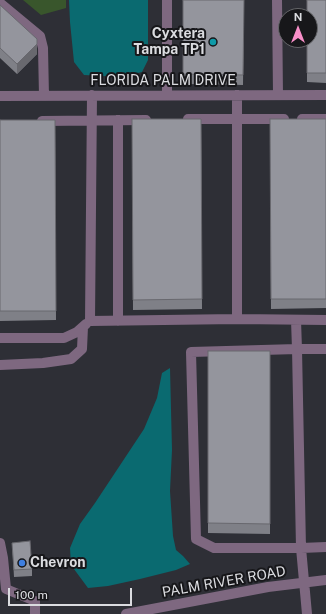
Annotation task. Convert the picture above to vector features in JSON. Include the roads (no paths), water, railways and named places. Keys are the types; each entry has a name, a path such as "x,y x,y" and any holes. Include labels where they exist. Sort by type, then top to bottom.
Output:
{"street":[{"path":"167,0 167,95"},
{"path":"277,0 278,95"},
{"path":"0,3 40,36 43,48 44,96"},
{"path":"0,365 43,363 71,359 82,349 87,324 92,95"},
{"path":"237,95 237,319"},
{"name":"FLORIDA PALM DRIVE","path":"0,96 326,95"},
{"path":"182,120 326,119"},
{"path":"118,120 118,321"},
{"path":"31,121 158,120"},
{"path":"0,338 64,338 77,332 87,324 118,321 237,319 326,320"},
{"path":"296,320 301,548 306,614"},
{"path":"326,349 191,352 196,539 214,548 326,547"},
{"path":"0,543 3,558 3,590 35,601 35,614"},
{"name":"PALM RIVER ROAD","path":"126,614 268,587 326,580"}],"water":[{"path":"69,0 148,0 148,60 142,72 121,77 84,75 74,62"},
{"path":"170,368 172,450 170,491 173,536 176,550 190,564 176,570 140,579 108,586 88,588 71,565 70,548 80,524 144,429 157,398 162,373"}],"place":[{"name":"Cyxtera Tampa TP1","path":"213,42"},
{"name":"Chevron","path":"22,563"}]}
